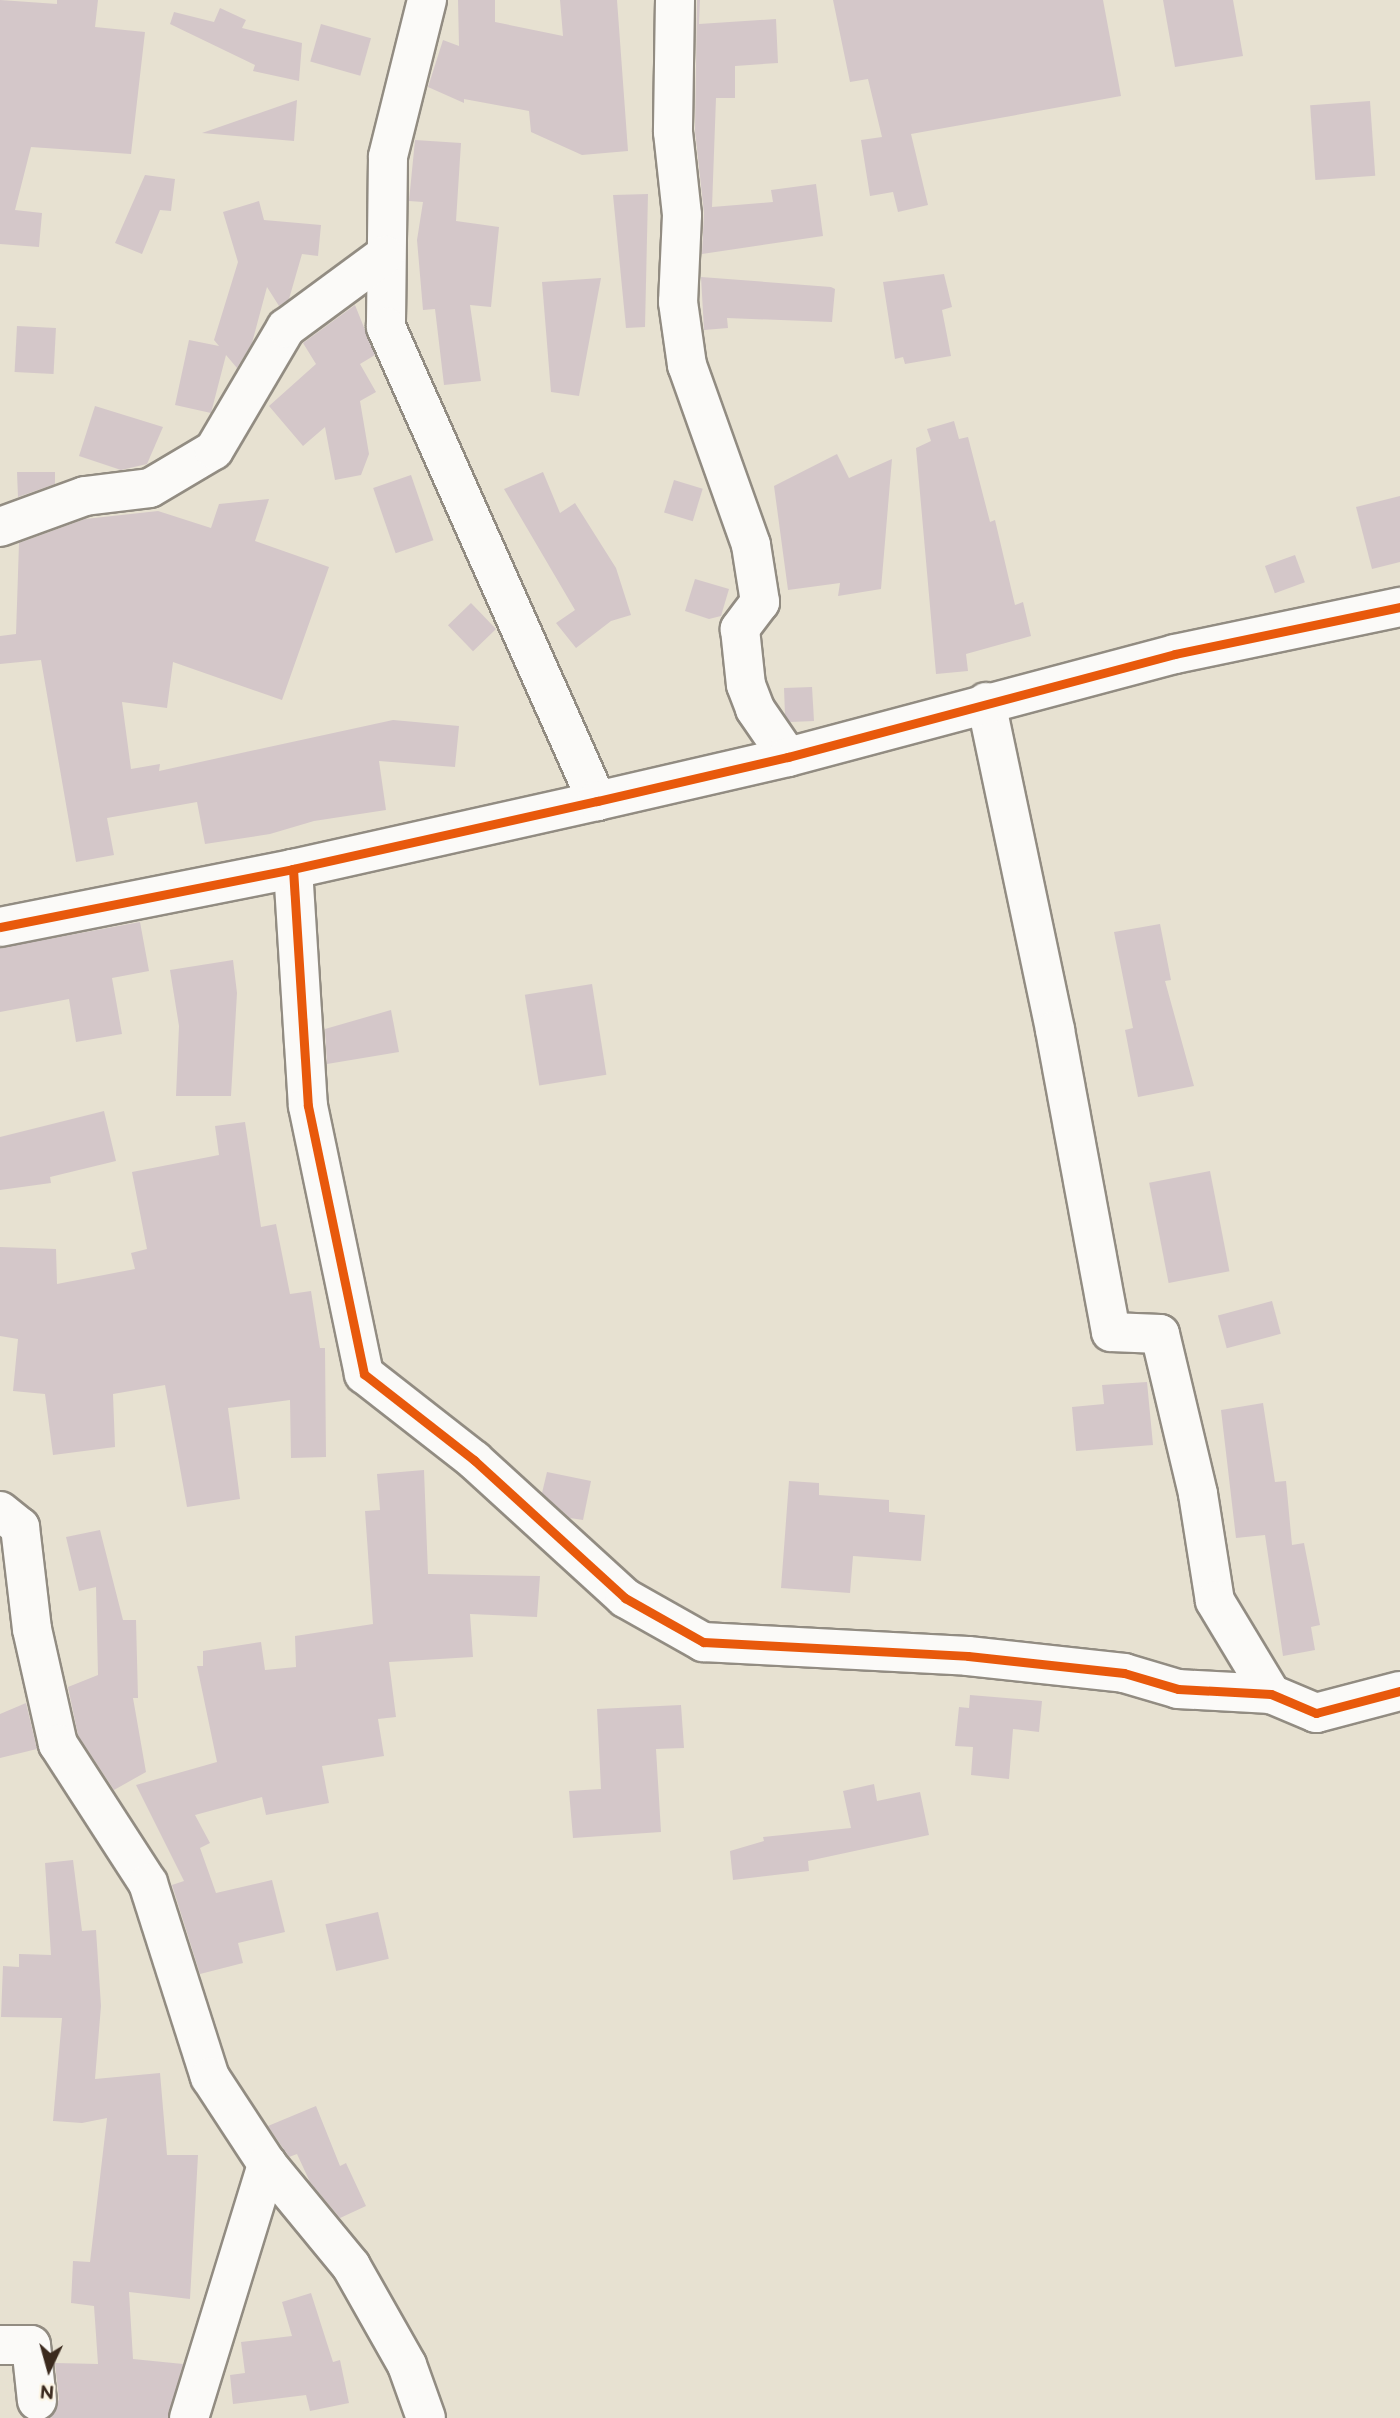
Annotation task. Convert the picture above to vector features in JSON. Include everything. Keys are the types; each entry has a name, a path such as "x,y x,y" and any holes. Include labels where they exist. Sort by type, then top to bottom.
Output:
{"street":[{"path":"427,0 388,157 386,327 597,801"},
{"path":"675,0 673,132 681,215 678,302 687,365 751,545 760,602 740,629 746,685 755,709 788,757"},
{"path":"0,527 85,496 150,488 214,450 286,328 385,255"},
{"path":"0,927 293,869 597,801 788,757 986,702 1175,654 1400,607"},
{"path":"986,702 1055,1030 1111,1332 1160,1334 1198,1494 1215,1601 1270,1694"},
{"path":"293,869 308,1106 364,1374 474,1460 625,1598 703,1642 968,1656 1124,1673 1178,1689 1270,1694 1316,1713 1400,1691"},
{"path":"0,1511 20,1527 32,1629 58,1744 148,1883 210,2077 267,2164 351,2266 407,2365 426,2418"},
{"path":"189,2418 267,2164"},
{"path":"0,2345 32,2345 37,2402"}],"building":[{"path":"0,0 57,4 57,0 98,0 95,27 145,32 131,154 31,147 15,210 42,213 39,247 0,244"},
{"path":"458,0 495,0 495,22 563,36 560,0 617,0 628,151 582,155 531,132 529,111 464,99 464,103 428,87 443,40 459,46"},
{"path":"697,0 700,0 699,24 776,19 778,63 735,66 735,98 716,98 712,207 773,202 771,190 816,184 823,236 702,254 704,213 695,131"},
{"path":"833,0 1103,0 1121,96 911,134 928,205 898,212 893,192 870,196 861,140 882,137 868,79 850,82"},
{"path":"1163,0 1233,0 1243,56 1175,67"},
{"path":"220,8 246,20 242,28 302,43 299,81 253,71 255,65 170,24 174,12 214,22"},
{"path":"321,24 371,38 360,76 310,61"},
{"path":"297,100 294,141 202,133"},
{"path":"1370,101 1375,176 1315,180 1310,105"},
{"path":"415,140 461,143 456,221 499,227 491,307 470,305 481,381 444,385 435,309 423,310 417,240 423,202 409,201"},
{"path":"145,175 175,179 171,211 160,210 142,254 115,243"},
{"path":"648,194 645,327 626,328 613,195"},
{"path":"259,201 264,220 321,225 318,256 302,254 289,299 279,306 267,287 252,343 237,368 226,355 211,413 175,405 189,340 219,346 214,340 238,262 223,212"},
{"path":"944,274 952,307 942,310 951,356 905,364 903,357 895,359 883,282"},
{"path":"701,277 831,287 835,289 832,322 727,318 728,328 704,330"},
{"path":"601,278 579,396 551,392 542,282"},
{"path":"355,305 375,355 360,364 376,392 360,401 369,454 361,475 335,480 325,427 303,446 269,406 316,364 303,343"},
{"path":"17,326 56,328 54,374 15,372"},
{"path":"95,406 163,427 147,464 121,470 79,456"},
{"path":"954,421 959,439 968,437 990,522 995,520 1015,605 1023,602 1031,636 966,654 968,671 936,674 916,448 931,441 927,429"},
{"path":"837,454 849,478 892,459 881,589 838,596 840,583 788,590 774,486"},
{"path":"17,472 55,472 55,484 18,497"},
{"path":"543,472 560,513 575,503 616,568 631,615 611,621 576,648 556,623 575,610 504,489"},
{"path":"411,475 433,540 396,553 373,488"},
{"path":"674,480 703,489 693,521 664,513"},
{"path":"1400,496 1400,562 1372,569 1356,507"},
{"path":"269,499 255,541 329,567 282,700 173,662 167,708 122,702 131,769 160,764 159,771 393,720 459,726 455,767 379,761 386,810 314,821 270,834 205,844 197,802 107,818 114,855 76,862 41,660 0,664 0,636 16,634 19,543 85,519 158,511 211,528 219,504"},
{"path":"1295,555 1305,582 1275,593 1265,566"},
{"path":"695,579 729,589 721,616 709,619 685,611"},
{"path":"471,603 496,629 473,651 448,625"},
{"path":"812,687 814,721 790,722 785,715 784,688"},
{"path":"140,922 149,971 112,978 122,1034 76,1042 69,999 0,1012 0,948"},
{"path":"1160,924 1171,980 1165,981 1194,1086 1138,1097 1125,1030 1133,1028 1114,932"},
{"path":"233,960 237,993 231,1096 176,1096 179,1026 170,970"},
{"path":"592,984 606,1075 539,1086 525,995"},
{"path":"391,1010 399,1052 327,1064 325,1029"},
{"path":"104,1111 116,1161 50,1177 51,1183 0,1190 0,1137"},
{"path":"245,1122 261,1227 276,1224 290,1294 311,1291 320,1348 325,1348 326,1457 291,1458 290,1400 228,1408 240,1499 187,1507 165,1385 113,1394 115,1447 53,1455 45,1394 13,1391 18,1339 0,1336 0,1247 56,1249 57,1284 135,1269 131,1253 147,1249 132,1172 219,1155 215,1126"},
{"path":"1210,1171 1229,1271 1169,1283 1149,1183"},
{"path":"1272,1301 1281,1334 1227,1348 1218,1315"},
{"path":"1147,1382 1153,1445 1076,1451 1072,1407 1104,1404 1102,1385"},
{"path":"1263,1403 1275,1482 1286,1481 1292,1545 1304,1543 1320,1625 1311,1627 1315,1650 1283,1656 1265,1535 1236,1538 1221,1410"},
{"path":"424,1470 428,1574 540,1576 537,1617 470,1614 473,1657 389,1662 396,1717 378,1719 384,1756 322,1766 329,1803 266,1815 262,1797 195,1815 210,1843 200,1848 216,1893 272,1880 285,1932 238,1943 243,1963 200,1974 172,1885 184,1881 136,1785 217,1762 197,1666 203,1666 203,1651 261,1642 265,1670 296,1667 295,1636 373,1624 365,1511 380,1510 377,1474"},
{"path":"547,1472 591,1481 583,1520 570,1518 542,1493"},
{"path":"789,1481 819,1483 819,1495 889,1500 889,1512 925,1515 921,1561 853,1556 850,1593 781,1588"},
{"path":"100,1530 123,1620 136,1620 138,1698 133,1698 146,1772 114,1790 78,1735 68,1687 98,1675 96,1587 79,1591 66,1537"},
{"path":"970,1695 1042,1701 1039,1732 1013,1729 1009,1779 971,1775 973,1747 955,1746 959,1707 969,1708"},
{"path":"26,1703 37,1749 0,1758 0,1714"},
{"path":"681,1705 684,1748 656,1749 661,1832 573,1838 569,1791 601,1789 597,1709"},
{"path":"874,1784 877,1801 920,1792 929,1835 808,1861 809,1871 733,1880 730,1851 764,1841 763,1837 851,1828 843,1791"},
{"path":"73,1860 82,1931 96,1930 101,2006 95,2079 160,2073 167,2155 198,2155 190,2299 129,2292 133,2359 183,2364 168,2418 51,2418 59,2399 55,2363 98,2364 94,2306 71,2303 73,2261 90,2262 107,2118 82,2123 53,2121 62,2018 1,2017 3,1966 19,1967 19,1954 51,1955 45,1863"},
{"path":"378,1912 389,1959 336,1971 325,1924"},
{"path":"316,2106 340,2166 346,2163 366,2206 340,2218 310,2182 297,2154 289,2157 268,2126"},
{"path":"311,2293 333,2362 340,2360 349,2403 310,2411 306,2395 233,2404 230,2375 245,2373 241,2342 292,2336 282,2302"}],"cycle path":[{"path":"0,927 293,869 597,801 788,757 1175,654 1400,607"},
{"path":"293,869 308,1106 364,1374 474,1460 625,1598 703,1642 968,1656 1124,1673 1178,1689 1271,1694 1316,1713 1400,1691"}]}
